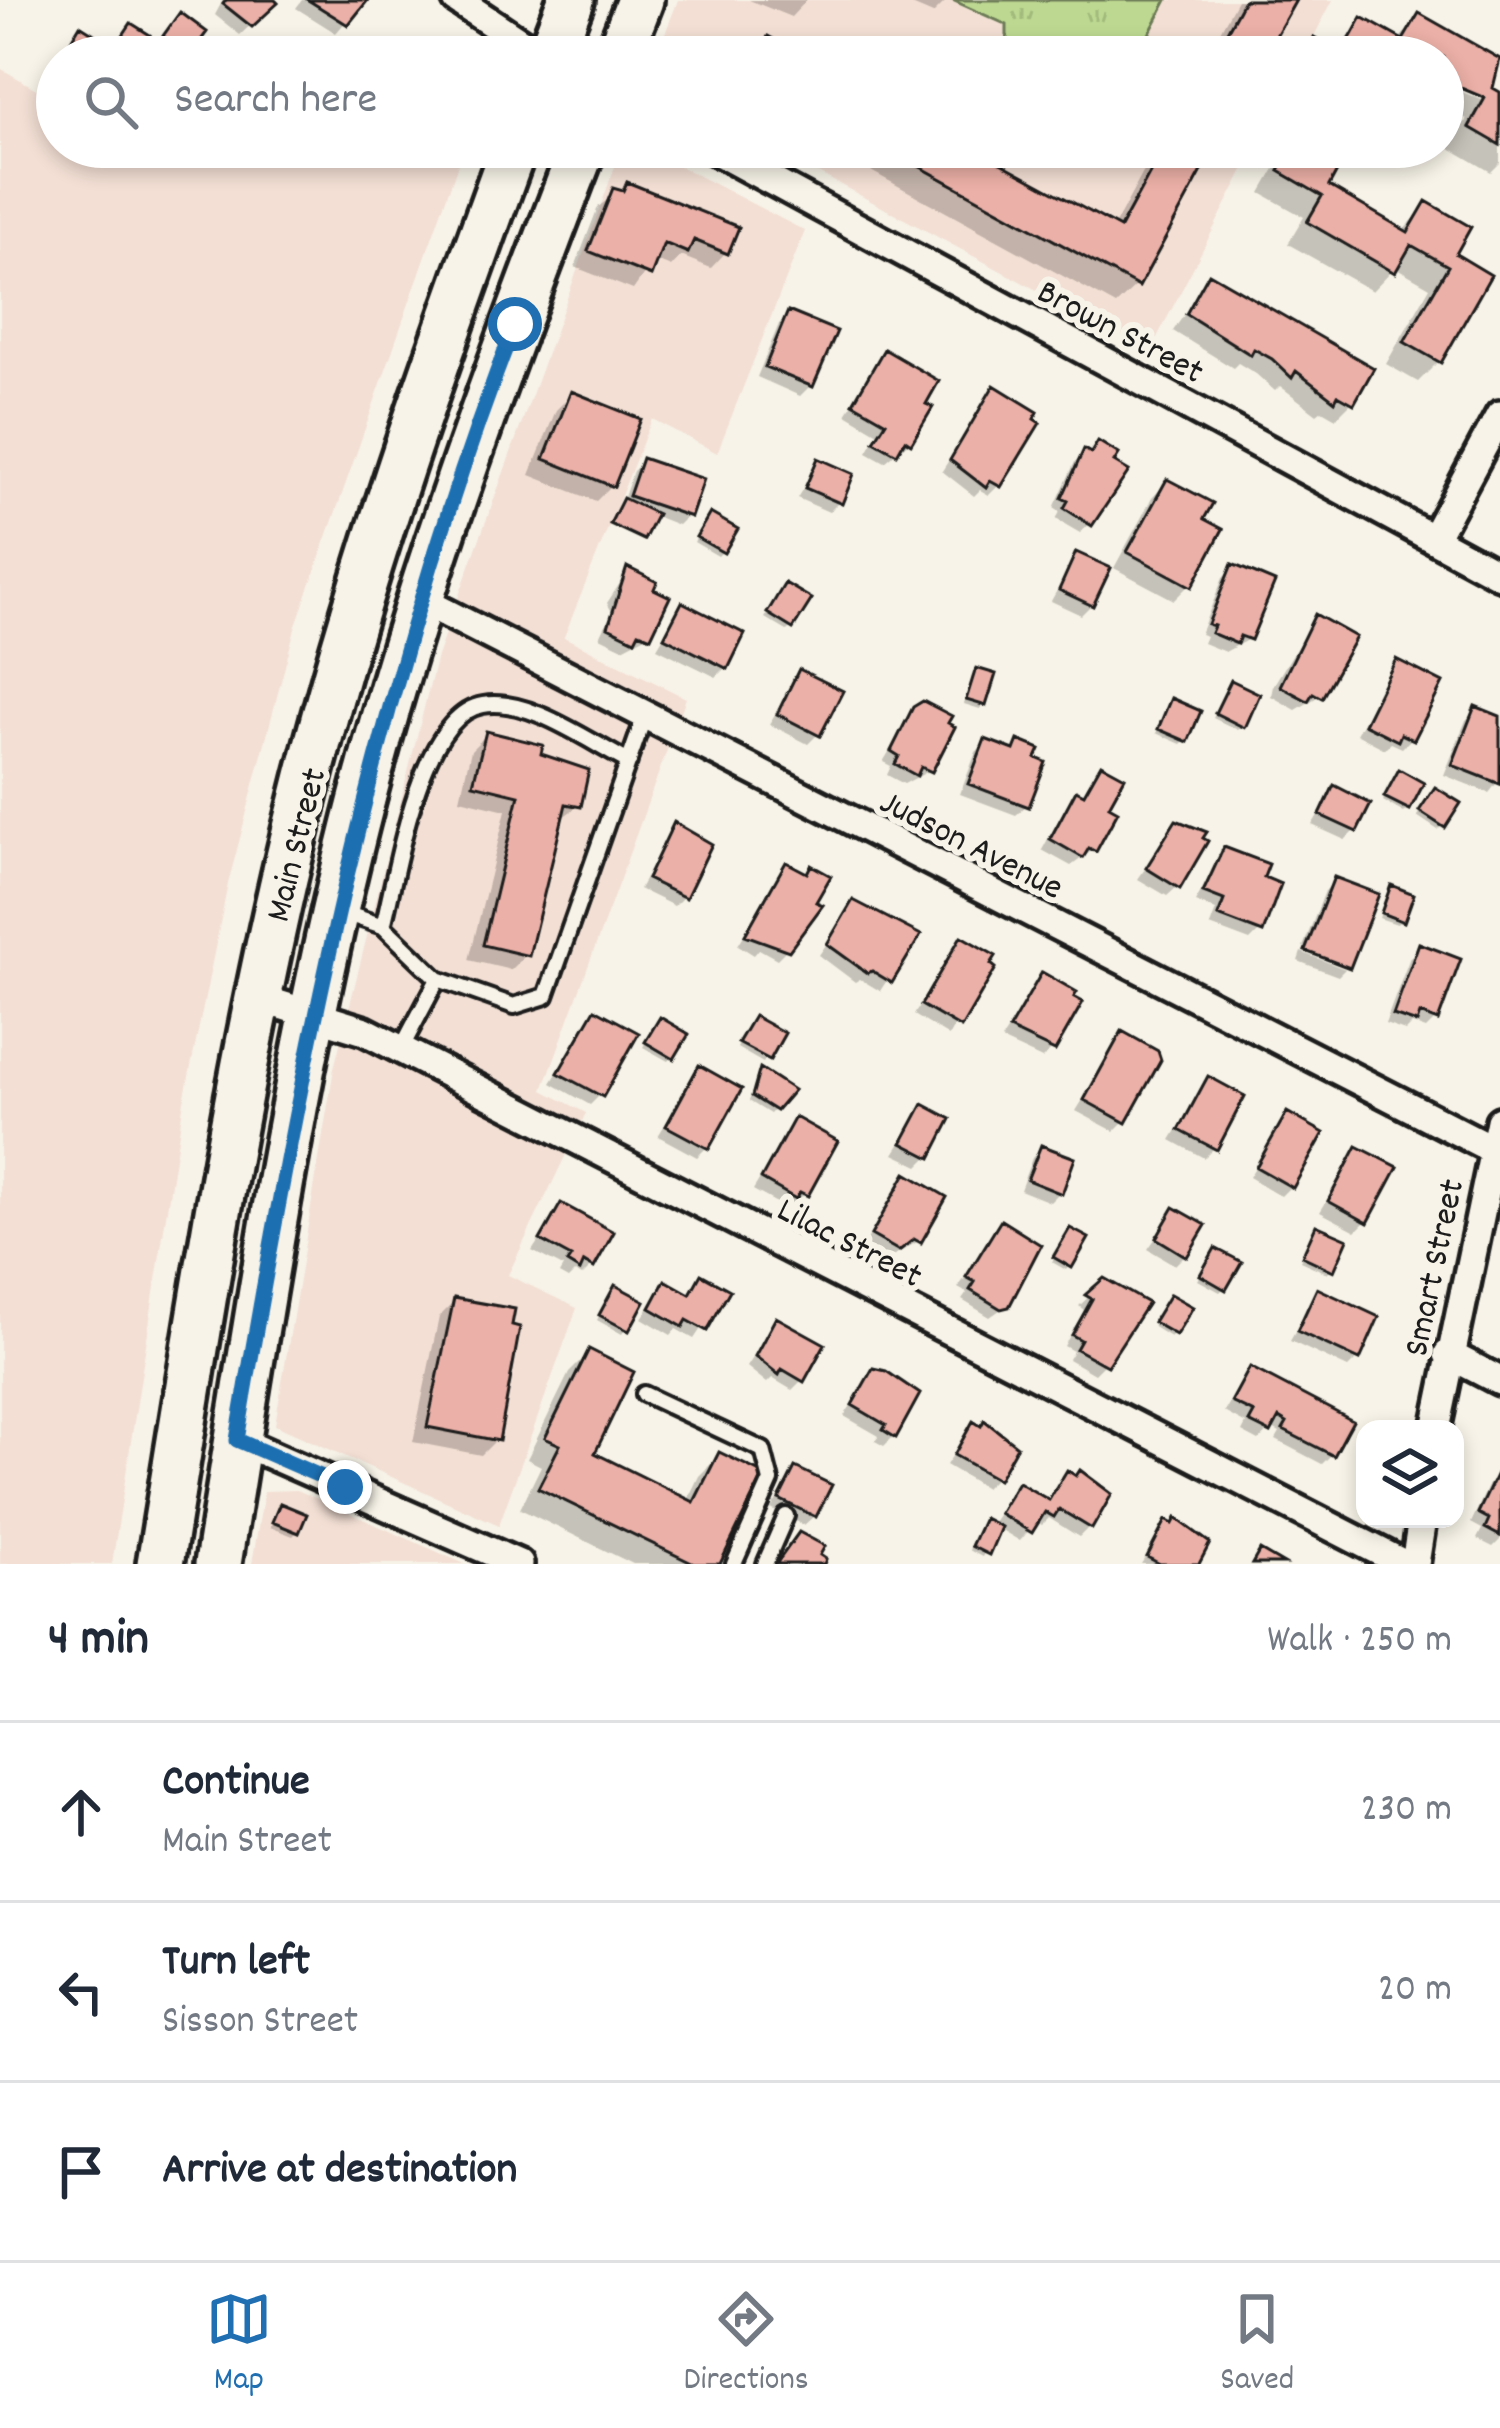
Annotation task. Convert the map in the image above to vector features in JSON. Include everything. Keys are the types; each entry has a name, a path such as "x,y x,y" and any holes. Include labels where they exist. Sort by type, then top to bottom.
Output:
{"main road":[{"path":"555,36 571,0"},
{"path":"626,36 640,0"},
{"name":"Main Street","path":"160,1564 258,998 345,646 507,168"},
{"name":"Main Street","path":"218,1564 312,1014 336,911 419,599 475,430 575,168"}],"street":[{"path":"457,0 513,36"},
{"name":"Brown Street","path":"748,168 1500,575"},
{"path":"1433,538 1500,415"},
{"name":"Judson Avenue","path":"419,599 1493,1150"},
{"name":"Lilac Street","path":"258,998 356,1027 401,1049 1404,1564"},
{"name":"Smart Street","path":"1437,1420 1500,1121"},
{"path":"1448,1354 1500,1381"},
{"path":"237,1440 520,1564"},
{"path":"1414,1564 1420,1528"}],"lane":[{"path":"383,926 421,779 451,720 483,705 524,710 629,762"},
{"path":"336,911 383,926 438,979 514,1006 546,996 645,715"},
{"path":"401,1049 438,979"},
{"path":"644,1394 763,1450 772,1481 734,1564"},
{"path":"764,1564 786,1516"}],"shaded area":[{"path":"678,0 1333,0 1314,36 664,36"},
{"path":"0,68 36,89 36,168 457,168 295,628 228,884 183,1106 112,1564 0,1564"},
{"path":"614,168 684,168 805,231 717,453 652,419 564,637 686,698 543,1090 586,1113 508,1275 577,1308 499,1525 275,1425 334,1068 437,656"},
{"path":"809,168 1245,168 1150,351"},
{"path":"297,1490 465,1564 252,1564 264,1491"}],"green space":[{"path":"952,0 1167,0 1148,36 1007,36 1007,25"}],"building":[{"path":"226,0 278,3 252,27 223,4"},
{"path":"308,0 368,0 348,25"},
{"path":"1244,0 1296,0 1276,36 1224,36"},
{"path":"180,12 207,32 204,36 163,36"},
{"path":"1419,13 1460,36 1405,36"},
{"path":"1362,17 1396,36 1351,36"},
{"path":"131,23 150,35 149,36 122,36"},
{"path":"80,25 98,36 73,36"},
{"path":"1464,39 1500,59 1493,88 1500,92 1500,145 1469,127 1485,98 1464,89"},
{"path":"922,168 1010,168 1120,228 1153,168 1204,168 1139,287"},
{"path":"1339,168 1329,186 1408,232 1426,201 1471,227 1456,254 1491,275 1441,363 1404,342 1448,266 1411,245 1395,273 1307,222 1322,196 1279,171"},
{"path":"627,182 739,227 728,254 694,240 688,253 664,243 651,276 588,251 613,188 623,191"},
{"path":"1209,273 1374,368 1354,404 1338,395 1335,401 1296,371 1292,378 1272,359 1254,349 1251,355 1186,314"},
{"path":"788,311 837,331 813,387 765,367"},
{"path":"884,349 939,381 926,404 933,407 911,444 905,440 897,454 874,441 886,422 853,403"},
{"path":"994,385 1038,412 1034,419 1040,423 1001,487 990,481 986,488 950,460"},
{"path":"571,391 641,419 614,487 544,459"},
{"path":"1098,441 1119,454 1114,462 1129,471 1092,526 1064,508 1068,501 1062,498 1084,449 1091,453"},
{"path":"642,458 704,479 691,517 629,496"},
{"path":"818,458 854,474 842,504 805,488"},
{"path":"1167,479 1213,503 1204,519 1223,529 1192,587 1127,552"},
{"path":"623,498 657,514 644,540 610,524"},
{"path":"710,513 738,529 724,553 696,537"},
{"path":"1076,552 1111,568 1093,606 1059,590"},
{"path":"1232,564 1275,582 1251,640 1240,636 1237,644 1211,633 1214,626 1208,624"},
{"path":"627,567 657,582 654,589 670,597 651,637 639,632 635,640 608,627"},
{"path":"785,583 812,599 793,629 767,613"},
{"path":"682,602 745,634 728,669 664,637"},
{"path":"1315,614 1356,637 1322,698 1313,693 1308,701 1280,686"},
{"path":"1396,659 1443,683 1414,740 1401,734 1398,741 1364,724"},
{"path":"976,668 996,674 986,706 966,700"},
{"path":"799,669 843,691 820,736 777,714"},
{"path":"1231,680 1260,694 1245,728 1215,713"},
{"path":"1171,698 1201,711 1188,742 1158,729"},
{"path":"923,701 952,716 948,723 955,727 932,772 921,767 917,776 895,764 899,756 891,751 913,707"},
{"path":"1475,706 1500,716 1500,784 1452,765"},
{"path":"486,731 543,745 541,754 589,770 581,807 566,804 529,956 483,945 519,795 473,784"},
{"path":"985,739 1014,750 1018,740 1040,749 1036,758 1046,762 1029,807 968,784"},
{"path":"1101,764 1125,777 1109,806 1118,811 1096,852 1089,848 1083,858 1050,839 1076,790 1084,794"},
{"path":"1399,769 1424,783 1410,810 1384,797"},
{"path":"1334,785 1371,804 1357,832 1320,815"},
{"path":"1435,787 1461,803 1445,828 1419,811"},
{"path":"1176,820 1207,832 1203,838 1208,841 1180,889 1146,868"},
{"path":"674,822 712,844 686,898 647,879"},
{"path":"1224,847 1269,864 1264,877 1281,884 1263,933 1218,916 1224,900 1203,892"},
{"path":"786,862 807,873 811,865 831,876 816,902 823,905 789,951 745,935"},
{"path":"1334,877 1379,894 1350,968 1305,951"},
{"path":"1391,885 1414,894 1404,922 1381,913"},
{"path":"853,900 921,935 892,983 872,971 867,973 827,944"},
{"path":"961,936 996,956 991,964 996,968 961,1028 921,1005"},
{"path":"1419,943 1461,959 1438,1021 1420,1014 1417,1023 1393,1015"},
{"path":"1042,972 1077,992 1074,997 1083,1002 1055,1051 1009,1029"},
{"path":"595,1009 639,1033 603,1097 558,1073"},
{"path":"754,1016 785,1033 770,1060 738,1043"},
{"path":"660,1017 689,1034 674,1059 645,1042"},
{"path":"1122,1031 1158,1051 1161,1060 1126,1123 1084,1100"},
{"path":"699,1065 742,1089 709,1149 666,1126"},
{"path":"760,1068 794,1090 776,1111 752,1096"},
{"path":"1208,1076 1245,1096 1217,1150 1179,1130"},
{"path":"923,1104 951,1119 931,1158 902,1143"},
{"path":"1287,1112 1324,1133 1293,1188 1256,1167"},
{"path":"795,1117 838,1141 808,1196 800,1192 796,1199 761,1179"},
{"path":"1041,1145 1075,1158 1062,1194 1027,1180"},
{"path":"1357,1146 1398,1167 1368,1223 1328,1201"},
{"path":"906,1173 947,1197 921,1243 914,1239 899,1251 871,1235"},
{"path":"561,1203 614,1232 594,1268 584,1262 580,1271 567,1263 571,1257 540,1240"},
{"path":"1174,1207 1206,1225 1187,1257 1156,1238"},
{"path":"1001,1220 1041,1245 1009,1307 1001,1309 970,1290 975,1282 966,1277"},
{"path":"1316,1225 1348,1239 1334,1271 1302,1256"},
{"path":"1070,1228 1089,1238 1072,1268 1053,1257"},
{"path":"1215,1248 1242,1262 1226,1290 1200,1275"},
{"path":"701,1274 730,1290 707,1331 687,1320 683,1327 650,1308 665,1280 690,1294"},
{"path":"1104,1278 1148,1303 1107,1366 1076,1349 1081,1340 1072,1335 1092,1299 1085,1295"},
{"path":"615,1285 645,1301 629,1331 599,1315"},
{"path":"1317,1288 1379,1317 1360,1360 1297,1331"},
{"path":"1170,1294 1193,1307 1176,1335 1153,1322"},
{"path":"454,1298 515,1309 512,1325 520,1327 499,1441 427,1427"},
{"path":"776,1317 825,1344 804,1382 782,1369 779,1375 755,1356"},
{"path":"589,1349 634,1372 595,1453 694,1502 719,1452 764,1474 720,1564 694,1564 538,1488 560,1445 545,1438"},
{"path":"1250,1367 1353,1421 1334,1456 1283,1430 1287,1423 1279,1418 1271,1433 1249,1422 1254,1413 1231,1402"},
{"path":"873,1368 886,1371 920,1394 896,1438 883,1430 886,1425 852,1405"},
{"path":"984,1420 1017,1446 998,1480 954,1455 973,1421 981,1426"},
{"path":"795,1467 832,1485 816,1517 779,1499"},
{"path":"1067,1470 1076,1476 1080,1470 1112,1494 1092,1529 1059,1509 1054,1517 1045,1512 1032,1533 999,1513 1018,1482 1049,1500"},
{"path":"1498,1471 1500,1536 1485,1528 1489,1519 1478,1513"},
{"path":"280,1503 307,1514 299,1533 272,1522"},
{"path":"984,1518 1001,1527 989,1555 971,1546"},
{"path":"1176,1518 1210,1543 1199,1564 1160,1564 1147,1557 1166,1520 1173,1524"},
{"path":"799,1532 825,1546 820,1555 826,1559 824,1564 776,1564"},
{"path":"1260,1550 1284,1564 1252,1564"}],"route":[{"path":"345,1487 237,1440 296,1098 362,801 425,579 515,324"}]}
